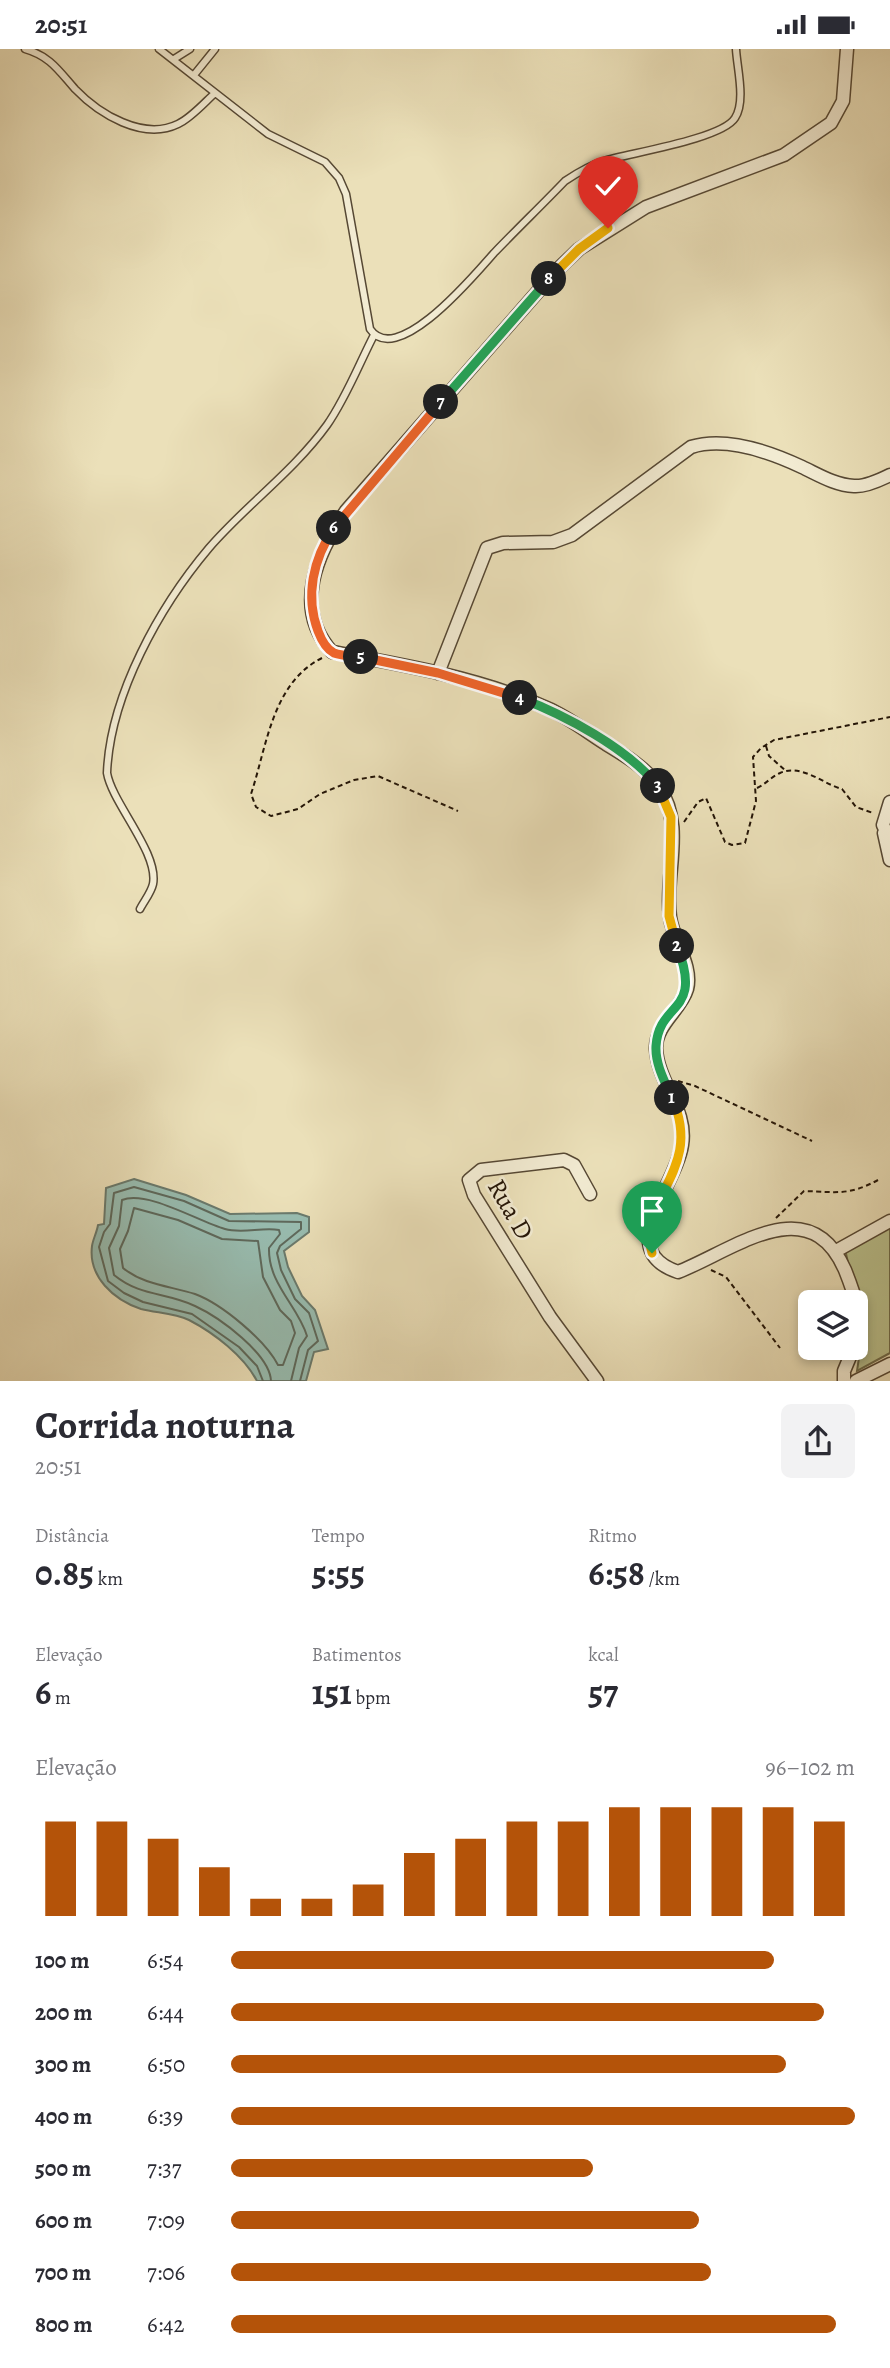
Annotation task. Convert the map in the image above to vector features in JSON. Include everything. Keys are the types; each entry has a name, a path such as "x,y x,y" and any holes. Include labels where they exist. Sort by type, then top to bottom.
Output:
{"street":[{"path":"847,49 843,101 831,123 809,141 784,155 646,207 579,249 555,272 346,511 325,541 310,598 321,641 332,652 438,673 549,709 636,763 660,789 671,817 673,837 669,916 688,979 687,991 658,1036 656,1048 663,1077 682,1124 683,1144 650,1225 648,1241 659,1261 678,1272 769,1231 791,1227 806,1230 836,1251 852,1290"},
{"path":"438,673 487,548 503,543 553,542 572,535 691,447 704,443 733,444 798,465 831,481 856,487 890,475"},
{"path":"890,802 886,829 890,860"},
{"name":"Rua D","path":"590,1194 574,1165 564,1160 481,1170 469,1180 474,1195 550,1317 597,1381"},
{"path":"836,1251 890,1221"},
{"path":"844,1381 844,1371 849,1360"},
{"path":"856,1381 890,1364"}],"lane":[{"path":"25,49 38,53 59,67 76,89 108,115 141,129 160,131 180,124 215,93"},
{"path":"159,49 268,134 325,162 339,178 346,194 370,329 374,335 384,339 407,334 438,312 565,181 581,170 601,162 684,142 726,127 735,120 739,109 736,49"},
{"path":"174,59 190,49"},
{"path":"194,75 215,49"},
{"path":"140,909 153,887 154,874 131,819 108,783 107,762 118,711 166,605 210,547 278,482 327,424 374,335"}],"path":[{"path":"332,652 296,675 283,693 251,794 256,807 271,816 298,809 320,795 354,780 378,776 458,811"},
{"path":"673,837 698,802 706,798 724,842 732,845 745,843 757,788 753,757 766,745 774,740 890,717"},
{"path":"766,745 769,757 786,771"},
{"path":"757,788 786,771 798,770 828,786 842,789 856,807 886,829"},
{"path":"663,1077 695,1086 812,1141"},
{"path":"769,1224 804,1191 841,1194 857,1191 878,1180"},
{"path":"704,1271 720,1272 726,1277 780,1348"}],"green space":[{"path":"890,1224 890,1353 857,1371 859,1360 868,1360 868,1290 854,1290 845,1249"}],"water":[{"path":"134,1179 186,1195 230,1214 297,1213 309,1217 309,1232 284,1251 288,1267 302,1296 315,1310 328,1349 314,1352 306,1381 257,1381 236,1354 199,1325 177,1316 131,1305 105,1286 94,1268 92,1246 98,1225 104,1224 106,1188"}],"route":[{"path":"608,228 579,249 555,272 346,511 325,541 314,573 310,598 321,641 332,652 438,673 515,695 549,709 636,763 660,789 671,817 673,837 669,916 688,979 687,991 658,1036 656,1048 663,1077 678,1109 683,1144 678,1163 650,1225 648,1241 652,1253"}]}
